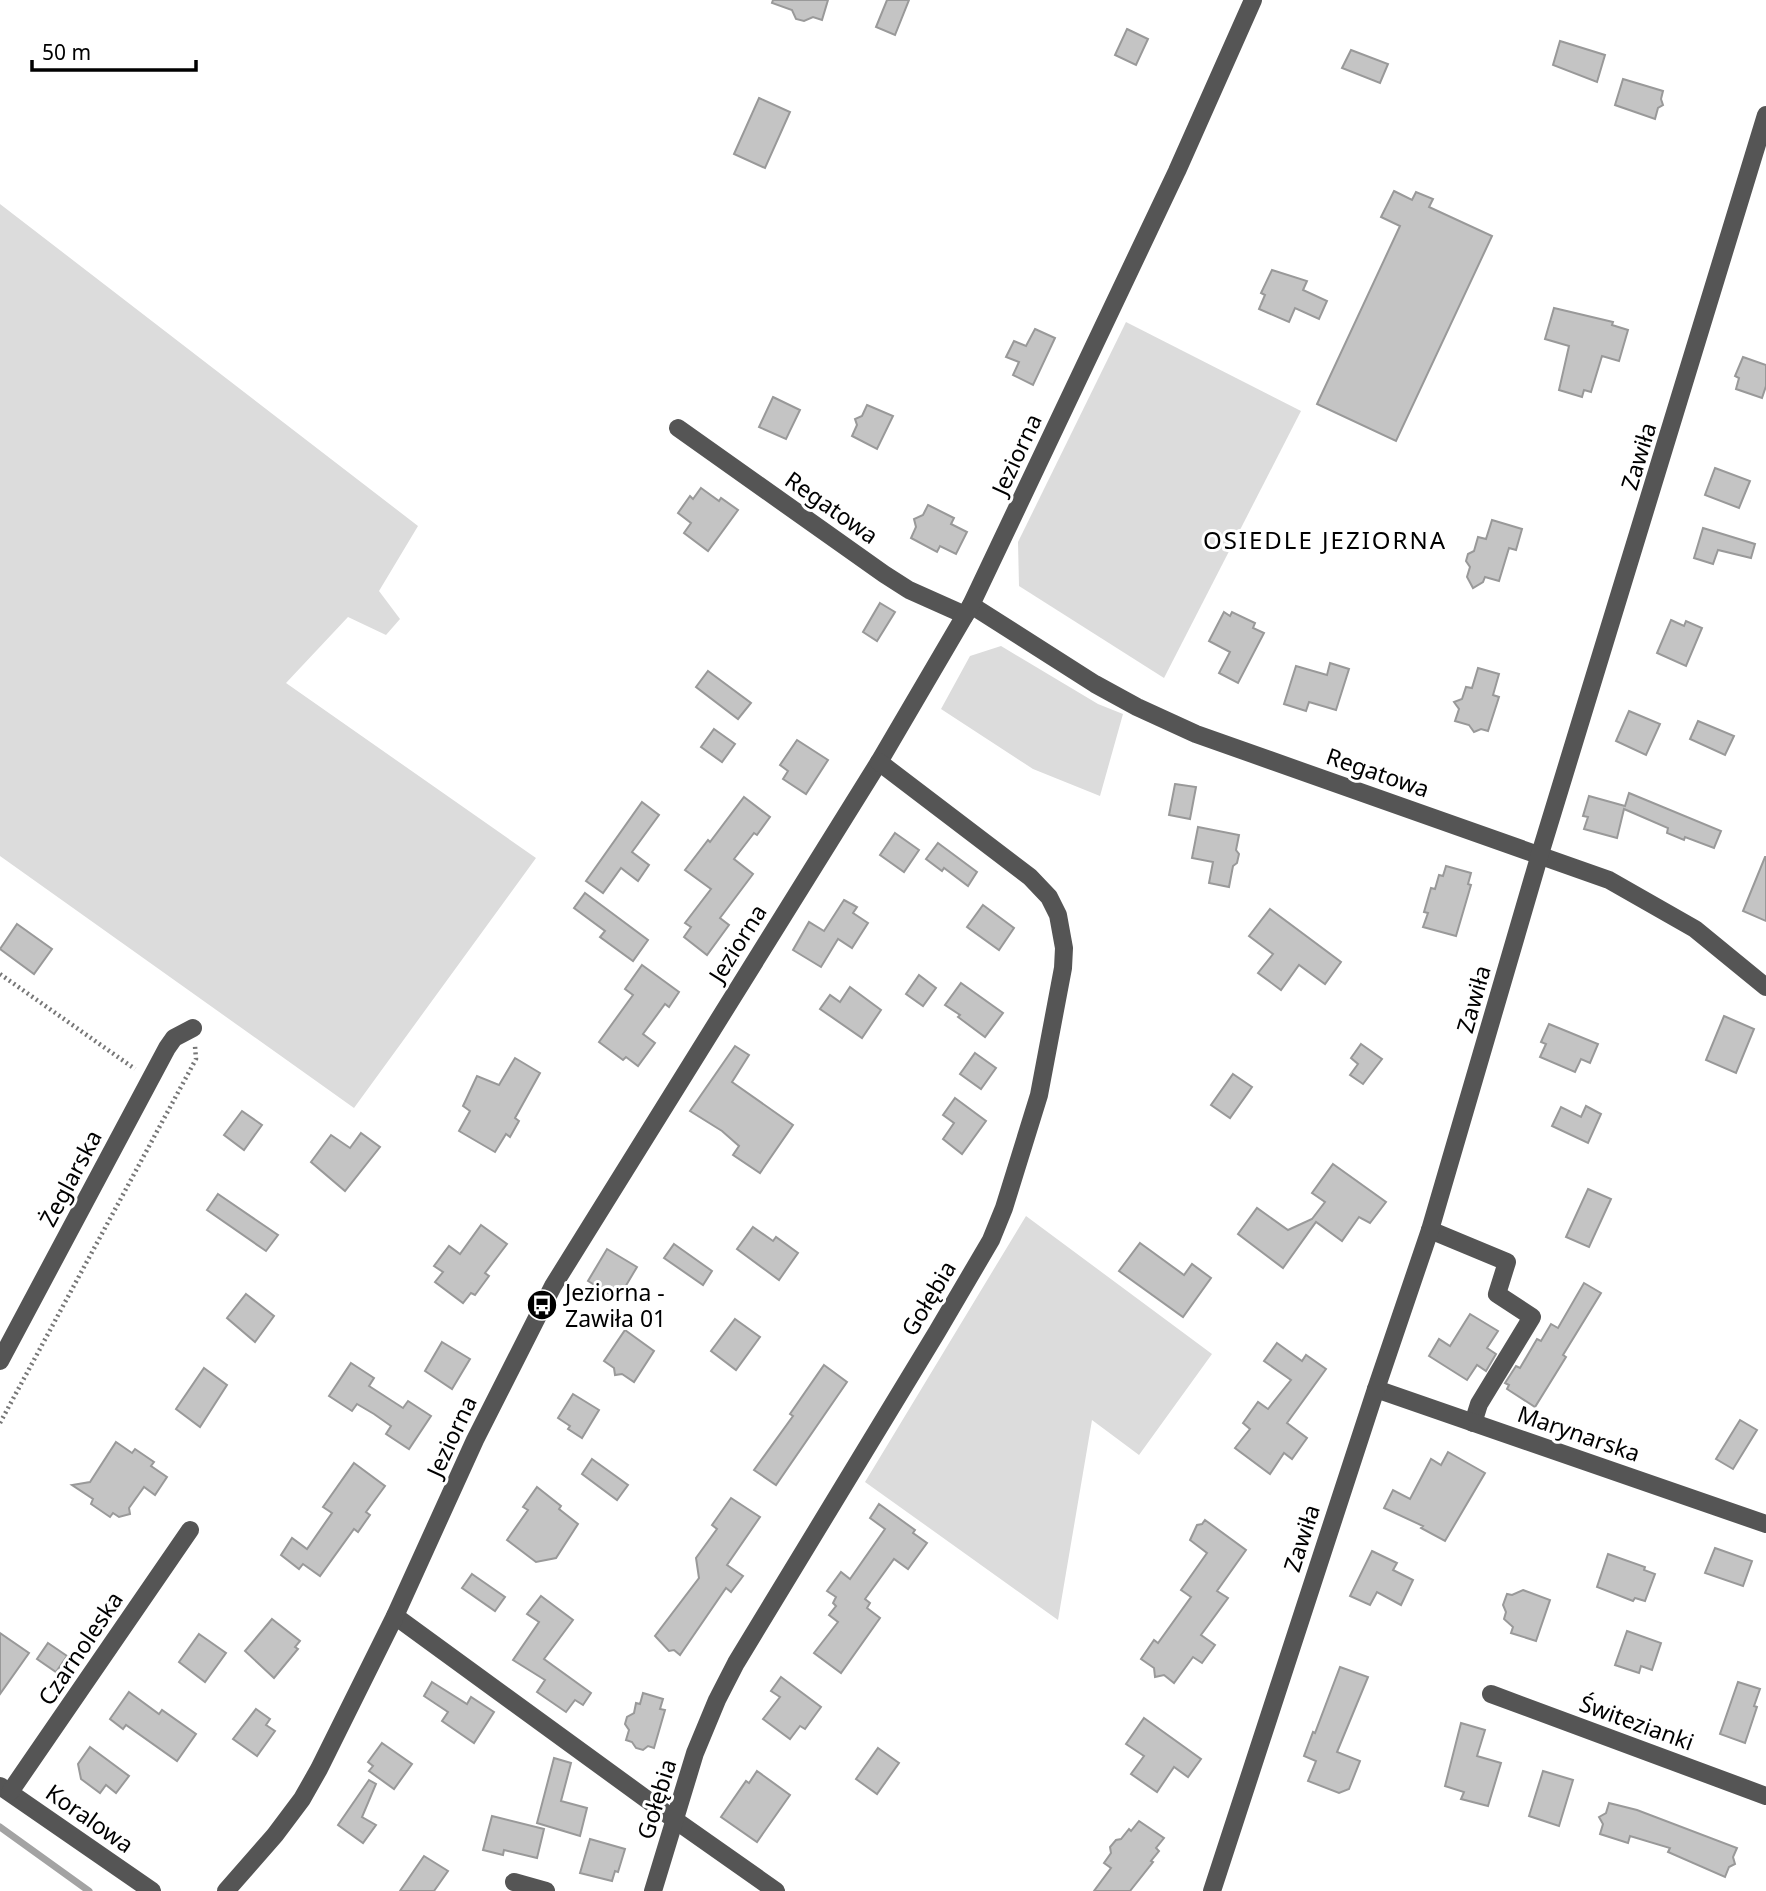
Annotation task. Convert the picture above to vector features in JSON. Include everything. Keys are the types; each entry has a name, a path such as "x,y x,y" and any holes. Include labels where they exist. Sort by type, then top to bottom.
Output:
{"street":[{"name":"Jeziorna","path":"226,1891 275,1835 302,1799 335,1739 395,1616 475,1440 542,1305 879,762 968,610 1171,184 1253,0"},
{"name":"Zawiła","path":"1212,1891 1430,1230 1540,854 1766,115"},
{"name":"Regatowa","path":"678,428 909,590 968,610 1137,707 1196,734 1609,880 1695,929 1766,987"},
{"name":"Gołębia","path":"653,1891 695,1753 736,1663 991,1240 1020,1159 1045,1065 1063,968 1064,948 1058,915 1049,897 1030,877 879,762"},
{"name":"Żeglarska","path":"0,1361 150,1079 174,1038 193,1028"},
{"path":"1430,1230 1507,1262 1497,1294 1532,1317 1479,1404 1473,1423"},
{"name":"Marynarska","path":"1376,1389 1766,1524"},
{"name":"Czarnoleska","path":"5,1789 190,1530"},
{"path":"395,1616 776,1891"},
{"name":"Świtezianki","path":"1491,1694 1766,1796"},
{"name":"Koralowa","path":"5,1789 152,1891"},
{"path":"514,1882 546,1891"}],"path":[{"path":"0,974 150,1079"},
{"path":"0,1423 196,1059 193,1028"}],"shaded area":[{"path":"0,204 418,526 379,591 400,619 386,635 348,617 286,683 536,858 354,1108 0,856"},
{"path":"1126,322 1301,411 1164,678 1019,586 1018,542"},
{"path":"1001,646 1098,704 1123,714 1100,796 1033,769 941,709 970,656"},
{"path":"1026,1216 1212,1354 1139,1455 1092,1420 1058,1620 865,1482"}],"building":[{"path":"773,0 828,0 822,20 813,17 804,21 796,19 792,10 772,3"},
{"path":"887,0 909,0 895,35 876,27"},
{"path":"1127,29 1148,39 1136,65 1115,55"},
{"path":"1560,41 1605,55 1597,82 1553,65"},
{"path":"1351,50 1388,64 1380,83 1342,68"},
{"path":"1623,79 1663,91 1663,105 1658,108 1655,119 1615,105"},
{"path":"759,98 790,112 765,168 734,154"},
{"path":"1394,191 1412,200 1416,192 1433,199 1429,207 1492,236 1396,441 1317,404 1400,226 1381,217"},
{"path":"1272,270 1307,281 1303,290 1327,301 1319,319 1295,308 1289,322 1259,309 1265,295 1261,293"},
{"path":"1554,308 1613,322 1612,325 1628,330 1619,361 1602,356 1591,392 1584,390 1582,397 1559,390 1569,346 1545,339"},
{"path":"1035,329 1055,338 1033,385 1013,375 1019,362 1006,357 1014,341 1026,346"},
{"path":"1743,357 1766,365 1766,386 1762,398 1736,389 1739,378 1735,376"},
{"path":"773,397 800,410 786,439 759,427"},
{"path":"867,405 893,416 877,449 852,436 857,425 855,419 862,416"},
{"path":"1715,468 1750,481 1739,508 1705,495"},
{"path":"701,488 738,510 708,551 684,533 691,523 678,513 690,496 693,499"},
{"path":"928,505 954,518 951,524 967,532 956,554 940,546 937,552 911,538 916,527 914,519 923,515"},
{"path":"1492,520 1522,529 1516,550 1509,548 1499,581 1485,577 1483,582 1473,588 1467,577 1470,567 1466,561 1468,554 1474,551 1478,537 1486,539"},
{"path":"1703,528 1755,544 1751,558 1718,550 1713,564 1694,558"},
{"path":"880,603 895,612 877,641 863,632"},
{"path":"1224,612 1230,616 1232,612 1255,623 1253,628 1264,633 1238,683 1219,673 1230,652 1209,641"},
{"path":"1671,620 1684,626 1686,621 1702,628 1686,666 1657,653"},
{"path":"1330,663 1349,669 1336,710 1309,702 1306,711 1284,704 1296,666 1327,675"},
{"path":"1478,668 1499,674 1493,695 1499,697 1488,731 1481,729 1474,732 1469,725 1455,721 1459,709 1454,702 1462,699 1466,687 1472,688"},
{"path":"708,671 751,703 738,719 696,687"},
{"path":"1629,711 1660,724 1646,755 1616,741"},
{"path":"1698,721 1734,736 1725,755 1690,739"},
{"path":"714,729 735,744 722,762 701,747"},
{"path":"797,740 828,760 806,794 783,779 788,771 780,765"},
{"path":"1175,784 1196,787 1190,819 1169,815"},
{"path":"1629,793 1721,831 1714,848 1667,833 1668,828 1624,809 1617,838 1584,829 1588,817 1583,816 1589,796 1625,806"},
{"path":"744,797 770,817 734,859 753,874 720,918 729,925 707,955 684,937 691,927 685,923 711,889 685,870"},
{"path":"642,802 659,815 632,852 649,865 638,881 621,868 603,893 586,881"},
{"path":"1198,827 1239,835 1236,850 1239,854 1237,863 1233,866 1229,887 1209,883 1213,862 1192,858"},
{"path":"895,833 919,850 904,872 880,855"},
{"path":"938,843 977,872 968,886 944,868 942,871 926,859"},
{"path":"1766,857 1766,921 1743,911"},
{"path":"1446,866 1471,873 1468,884 1471,885 1456,936 1423,927 1431,888 1435,889 1439,875 1443,876"},
{"path":"585,893 648,940 633,961 600,937 605,931 574,908"},
{"path":"844,900 857,907 853,913 868,923 852,948 838,939 821,967 793,950 809,922 824,931"},
{"path":"983,905 1014,928 999,950 967,927"},
{"path":"1270,909 1341,962 1325,984 1299,965 1281,990 1258,973 1273,954 1249,936"},
{"path":"17,924 52,949 34,974 0,949"},
{"path":"642,965 679,992 669,1007 665,1004 643,1034 655,1043 638,1066 626,1057 623,1060 599,1042 633,995 625,989"},
{"path":"919,975 936,988 923,1006 906,994"},
{"path":"961,983 1003,1013 985,1037 945,1005"},
{"path":"850,987 881,1010 862,1038 820,1009 830,995 840,1002"},
{"path":"1724,1016 1754,1029 1736,1073 1706,1060"},
{"path":"1549,1024 1598,1044 1590,1063 1581,1059 1575,1072 1540,1057 1546,1044 1541,1042"},
{"path":"1361,1044 1382,1059 1363,1084 1350,1075 1358,1064 1351,1058"},
{"path":"735,1046 749,1055 732,1082 793,1125 760,1173 733,1155 739,1146 722,1131 690,1111"},
{"path":"975,1053 996,1068 981,1089 960,1074"},
{"path":"515,1058 540,1073 515,1118 519,1121 510,1137 506,1134 495,1152 459,1131 470,1111 463,1106 477,1076 499,1085"},
{"path":"1233,1074 1252,1087 1230,1118 1211,1105"},
{"path":"955,1098 986,1121 962,1154 943,1139 954,1123 943,1115"},
{"path":"1586,1106 1601,1114 1588,1143 1552,1126 1561,1107 1581,1117"},
{"path":"242,1111 262,1125 244,1150 224,1135"},
{"path":"361,1133 380,1147 345,1191 311,1162 331,1135 350,1148"},
{"path":"1333,1164 1386,1202 1370,1223 1359,1217 1342,1241 1316,1222 1283,1268 1238,1234 1257,1208 1288,1230 1312,1219 1325,1202 1312,1193"},
{"path":"1588,1189 1611,1199 1589,1247 1566,1237"},
{"path":"218,1194 278,1235 266,1251 207,1210"},
{"path":"481,1225 507,1244 485,1273 489,1276 475,1295 471,1293 463,1303 435,1282 443,1272 434,1266 449,1246 460,1254"},
{"path":"753,1227 773,1241 776,1237 798,1253 779,1280 737,1249"},
{"path":"1140,1243 1184,1275 1192,1264 1211,1278 1183,1317 1119,1271"},
{"path":"674,1244 712,1271 703,1285 664,1258"},
{"path":"607,1249 637,1267 618,1299 588,1281"},
{"path":"1584,1283 1601,1293 1535,1407 1507,1389 1509,1385 1505,1383 1516,1366 1520,1368 1537,1339 1541,1341 1551,1324 1558,1328"},
{"path":"246,1294 274,1316 255,1342 227,1318"},
{"path":"1470,1314 1498,1331 1487,1348 1496,1354 1486,1371 1477,1365 1467,1380 1429,1356 1439,1339 1450,1346"},
{"path":"735,1319 760,1337 736,1370 711,1351"},
{"path":"625,1330 654,1351 634,1382 622,1374 615,1375 614,1368 604,1361"},
{"path":"442,1342 470,1359 452,1389 425,1371"},
{"path":"1277,1343 1302,1361 1306,1355 1326,1369 1287,1423 1307,1438 1292,1459 1284,1453 1270,1474 1235,1448 1250,1429 1243,1423 1258,1402 1268,1409 1291,1380 1264,1361"},
{"path":"351,1363 374,1378 369,1386 403,1408 408,1401 431,1416 409,1449 386,1434 391,1426 374,1414 357,1404 352,1411 329,1396"},
{"path":"824,1365 847,1382 776,1485 754,1470 793,1416 790,1414"},
{"path":"204,1368 227,1385 200,1427 176,1409"},
{"path":"573,1394 599,1410 582,1438 558,1418"},
{"path":"1740,1420 1757,1430 1733,1469 1716,1459"},
{"path":"116,1442 132,1453 135,1449 154,1462 151,1466 167,1477 155,1495 144,1487 129,1508 130,1514 119,1517 113,1513 110,1517 91,1504 93,1499 72,1485 90,1482"},
{"path":"1448,1452 1485,1473 1445,1541 1421,1528 1423,1526 1384,1508 1393,1490 1410,1499 1431,1459 1441,1465"},
{"path":"592,1459 628,1485 617,1500 582,1474"},
{"path":"354,1463 385,1486 366,1512 370,1515 358,1532 354,1529 320,1576 303,1564 299,1569 281,1555 292,1538 307,1549 332,1513 323,1507"},
{"path":"537,1487 578,1524 556,1558 536,1562 507,1540 528,1510 523,1507"},
{"path":"731,1498 760,1517 727,1565 743,1576 731,1592 726,1588 680,1655 674,1650 669,1651 655,1636 699,1578 696,1558 717,1529 712,1525"},
{"path":"879,1504 915,1530 913,1533 927,1543 908,1569 894,1559 865,1599 870,1603 867,1608 880,1618 841,1673 814,1653 838,1622 829,1615 836,1606 833,1603 836,1597 827,1591 841,1572 850,1579 885,1529 870,1518"},
{"path":"1205,1520 1246,1550 1217,1591 1228,1598 1201,1635 1215,1645 1202,1663 1193,1657 1174,1683 1164,1675 1155,1677 1154,1668 1141,1659 1154,1640 1158,1643 1191,1597 1181,1590 1207,1553 1190,1540 1197,1525"},
{"path":"1715,1548 1752,1561 1743,1586 1705,1573"},
{"path":"1372,1551 1397,1563 1393,1570 1413,1580 1401,1605 1377,1592 1370,1605 1350,1596"},
{"path":"1608,1554 1645,1567 1644,1570 1655,1574 1645,1601 1635,1598 1633,1601 1597,1587"},
{"path":"472,1574 505,1597 495,1611 462,1588"},
{"path":"1523,1590 1550,1600 1536,1641 1511,1633 1513,1627 1504,1619 1506,1612 1503,1605 1507,1594 1512,1595"},
{"path":"541,1596 573,1620 544,1659 591,1693 583,1705 575,1700 566,1712 537,1692 545,1680 513,1660 539,1622 527,1614"},
{"path":"272,1619 300,1641 295,1647 298,1649 274,1678 245,1651"},
{"path":"1627,1631 1661,1643 1652,1670 1641,1666 1639,1673 1615,1665"},
{"path":"0,1633 29,1653 0,1694"},
{"path":"199,1634 226,1653 205,1682 179,1662"},
{"path":"48,1643 67,1656 56,1672 37,1659"},
{"path":"1340,1667 1368,1677 1337,1752 1360,1761 1349,1789 1339,1793 1308,1781 1316,1761 1304,1756"},
{"path":"781,1677 821,1707 805,1729 800,1726 790,1739 763,1719 780,1697 771,1691"},
{"path":"432,1682 467,1704 471,1697 494,1712 474,1743 442,1721 448,1712 424,1696"},
{"path":"1738,1682 1760,1689 1745,1743 1720,1734"},
{"path":"129,1692 159,1714 162,1710 196,1734 177,1761 126,1725 123,1729 110,1719"},
{"path":"643,1693 663,1699 660,1709 665,1710 654,1748 648,1746 643,1750 626,1740 629,1730 625,1724 627,1717 634,1713 636,1703 640,1704"},
{"path":"256,1709 270,1719 266,1725 275,1731 257,1756 233,1739"},
{"path":"1144,1718 1201,1759 1188,1777 1174,1767 1157,1792 1131,1774 1144,1756 1126,1744"},
{"path":"1461,1723 1485,1730 1477,1756 1501,1763 1488,1806 1461,1799 1464,1792 1445,1786"},
{"path":"382,1743 412,1764 394,1789 369,1771 373,1766 368,1762"},
{"path":"90,1747 129,1776 116,1793 106,1785 100,1793 81,1779 78,1764"},
{"path":"878,1748 899,1763 877,1794 856,1779"},
{"path":"554,1758 571,1763 561,1801 587,1808 580,1836 537,1823"},
{"path":"757,1771 790,1795 757,1842 721,1817 746,1781 749,1783"},
{"path":"1543,1771 1573,1780 1559,1826 1529,1816"},
{"path":"369,1780 376,1784 362,1817 376,1825 363,1843 338,1825"},
{"path":"1609,1803 1637,1810 1737,1848 1733,1857 1735,1864 1729,1867 1725,1877 1668,1852 1670,1848 1630,1836 1628,1843 1600,1834 1603,1824 1599,1817 1606,1813"},
{"path":"492,1816 544,1829 537,1858 504,1850 503,1855 483,1850"},
{"path":"1139,1821 1164,1838 1156,1848 1159,1851 1151,1861 1153,1862 1130,1891 1094,1891 1111,1868 1104,1863 1111,1853 1110,1847 1129,1829 1131,1831"},
{"path":"590,1839 625,1849 618,1872 615,1871 612,1881 580,1873"},
{"path":"424,1856 448,1871 434,1891 400,1891"}],"waterway":[{"path":"0,1827 89,1891"}],"place":[{"name":"Jeziorna - Zawiła 01","path":"542,1305"}],"district":[{"name":"OSIEDLE JEZIORNA","path":"1325,539"}]}
